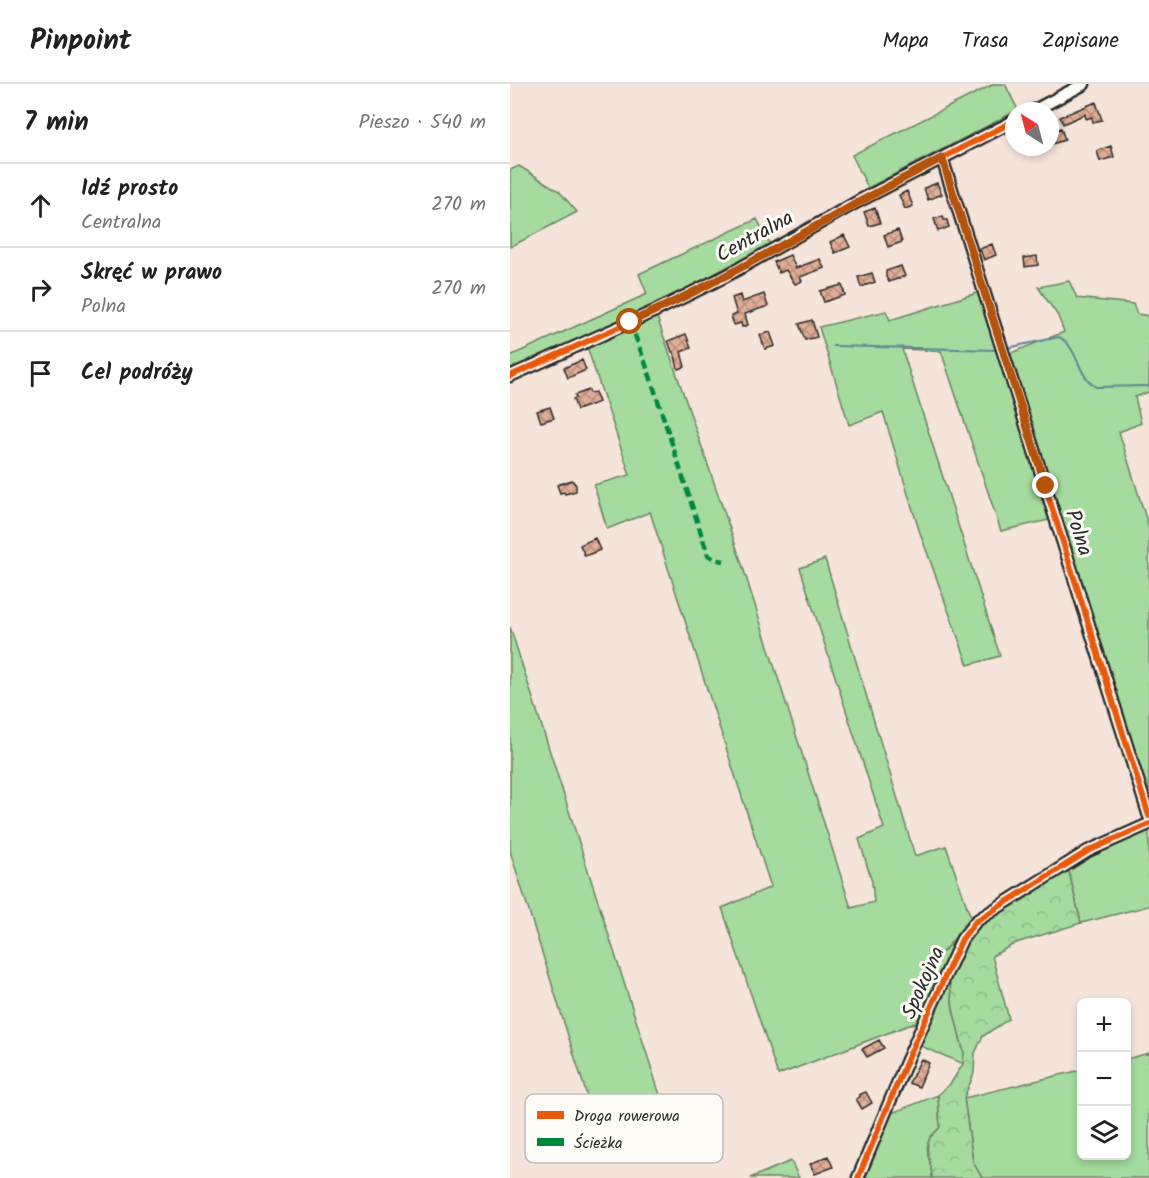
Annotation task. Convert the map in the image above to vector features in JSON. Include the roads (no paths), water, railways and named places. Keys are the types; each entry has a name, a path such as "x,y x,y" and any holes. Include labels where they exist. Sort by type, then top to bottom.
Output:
{"street":[{"path":"1050,102 1084,84"},
{"name":"Centralna","path":"510,376 655,311 726,276 857,202 1005,126"},
{"name":"Polna","path":"942,158 1149,816"},
{"name":"Spokojna","path":"858,1178 908,1058 962,939 976,921 1088,850 1149,824"}],"waterway":[{"path":"1007,348 1059,337 1070,347 1085,376 1096,387 1149,386"},
{"path":"833,346 998,350"}]}
